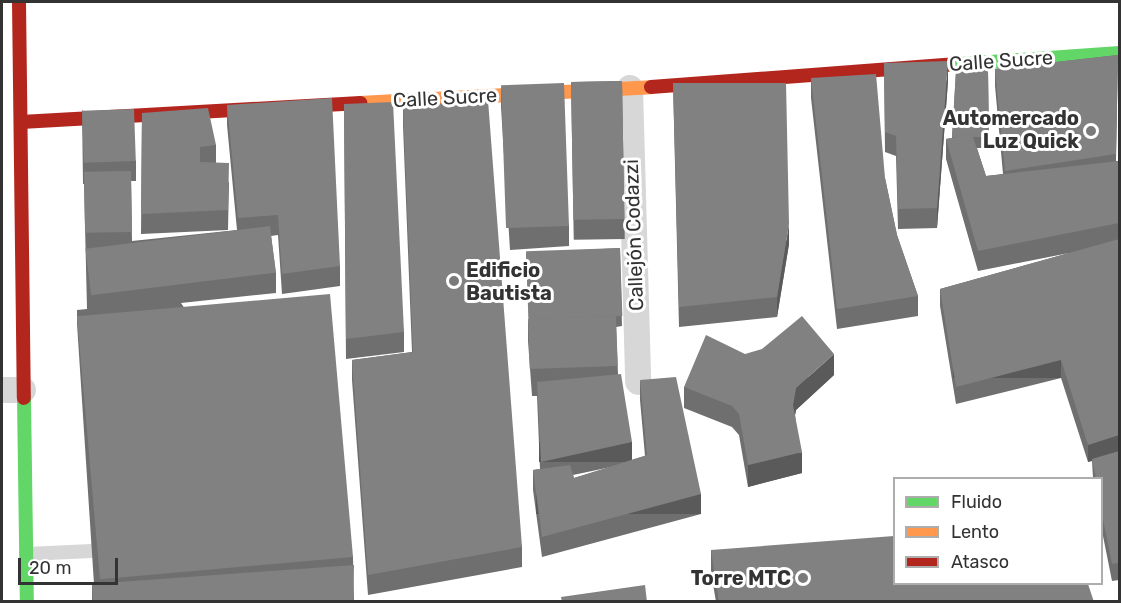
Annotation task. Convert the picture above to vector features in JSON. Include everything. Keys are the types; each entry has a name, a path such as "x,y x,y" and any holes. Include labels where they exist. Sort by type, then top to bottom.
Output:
{"street":[{"path":"19,2 21,122 12,390 26,554 27,602"},
{"name":"Calle Sucre","path":"21,122 630,88 1119,53"},
{"name":"Callejón Codazzi","path":"630,88 638,382"}],"lane":[{"path":"26,554 92,551"}],"building":[{"path":"1118,55 1116,154 1005,171 995,69"},
{"path":"948,61 937,208 898,209 896,136 885,132 884,63"},
{"path":"988,70 989,137 973,137 972,134 952,137 956,71"},
{"path":"876,74 885,178 897,235 918,296 837,309 811,78"},
{"path":"622,81 624,219 573,220 571,82"},
{"path":"564,83 569,226 506,228 501,85"},
{"path":"673,83 786,83 789,224 777,297 679,307"},
{"path":"332,98 340,266 282,274 278,215 238,218 227,105"},
{"name":"Edificio Bautista","path":"488,100 522,547 368,575 352,360 413,352 403,106"},
{"path":"393,102 404,332 346,339 344,104"},
{"path":"208,108 216,145 200,147 200,162 229,163 228,210 141,214 142,113"},
{"path":"134,109 136,161 84,163 82,111"},
{"path":"972,134 986,176 1119,161 1119,223 978,251 946,139"},
{"path":"131,171 132,232 85,233 84,172"},
{"path":"270,226 276,273 91,295 85,249"},
{"path":"1119,239 1119,435 1088,445 1061,360 956,387 940,289"},
{"path":"620,248 622,316 528,319 526,251"},
{"path":"330,294 353,557 100,579 77,316"},
{"path":"616,316 618,366 530,369 528,319"},
{"path":"802,316 834,354 796,388 793,405 802,452 748,465 739,414 732,406 684,387 706,335 745,354 762,349"},
{"path":"621,374 632,442 541,462 537,382"},
{"path":"676,377 701,494 542,537 533,470 570,465 574,478 647,455 640,380"},
{"path":"1119,451 1119,563 1112,564 1103,519 1103,477 1096,477 1092,459"},
{"name":"Torre MTC","path":"893,536 893,585 1088,585 1094,602 719,602 711,550"},
{"path":"354,565 353,602 93,602 92,584"},
{"path":"645,585 647,602 562,602 561,597"}],"traffic: fast":[{"path":"947,65 1120,53"},
{"path":"24,398 27,602"}],"traffic: slow":[{"path":"360,103 651,87"}],"traffic: jam":[{"path":"19,2 24,398"},
{"path":"651,87 947,65"},
{"path":"21,122 360,103"}],"place":[{"name":"Automercado Luz Quick","path":"1091,131"},
{"name":"Edificio Bautista","path":"454,281"},
{"name":"Torre MTC","path":"803,578"}]}
